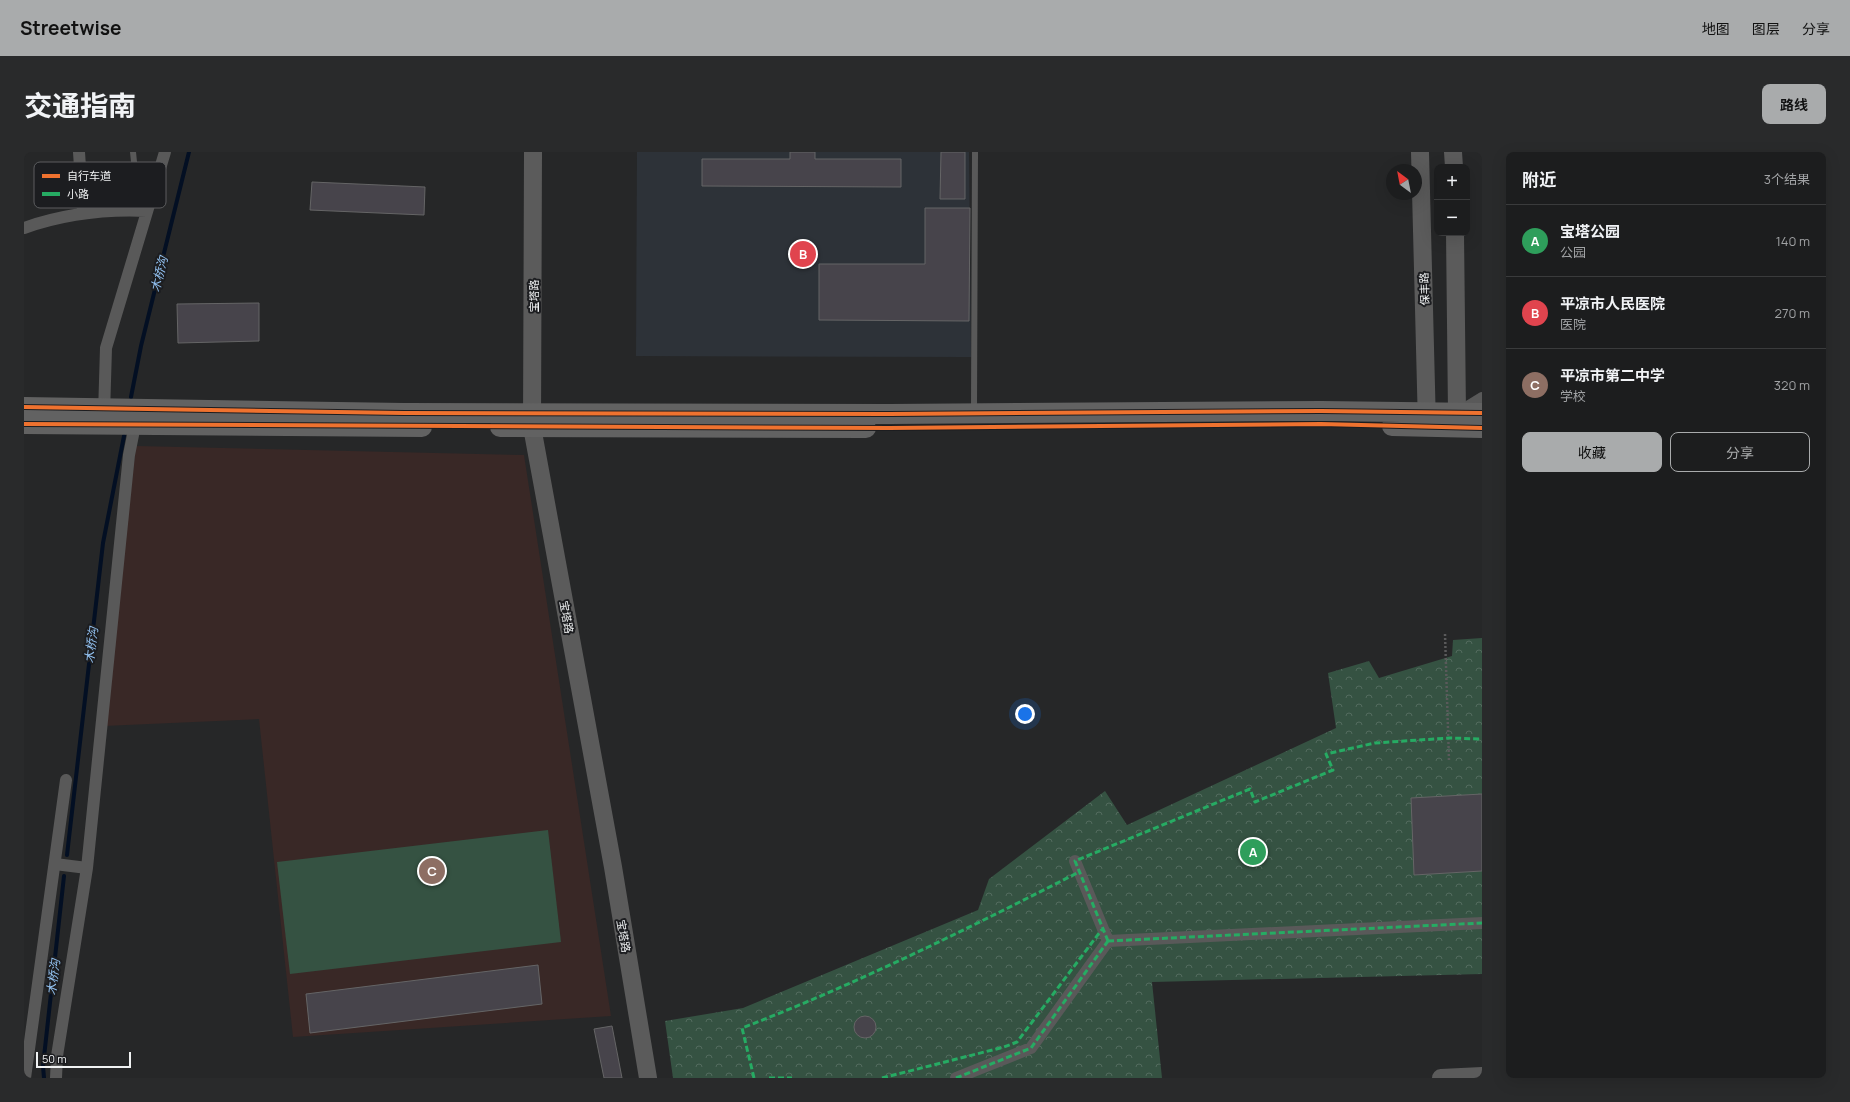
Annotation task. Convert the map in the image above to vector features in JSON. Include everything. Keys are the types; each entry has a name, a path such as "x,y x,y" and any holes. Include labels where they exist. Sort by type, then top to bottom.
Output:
{"main road":[{"path":"24,407 103,416 137,417 1313,424 1428,419"},
{"path":"798,421 974,413 1313,411 1456,420 1482,428"},
{"path":"1456,420 1482,413"},
{"path":"24,424 103,416"}],"street":[{"path":"79,152 79,162"},
{"path":"161,162 165,152"},
{"name":"宝塔路","path":"533,152 532,420 611,859 648,1078"},
{"name":"保丰路","path":"1420,152 1428,419"},
{"path":"1453,152 1454,164"},
{"path":"82,208 82,213"},
{"path":"103,416 106,348 144,208"},
{"path":"24,228 82,213 143,211"},
{"path":"1454,236 1456,420"},
{"path":"1456,420 1482,398"},
{"path":"56,1078 57,1056 87,868 129,455 137,417"},
{"path":"25,1078 66,780"},
{"path":"1075,861 1108,940"},
{"path":"55,864 87,868"},
{"path":"1108,940 1482,923"},
{"path":"956,1078 1031,1048 1108,940"},
{"path":"1441,1078 1482,1076"}],"lane":[{"path":"133,152 135,162"},
{"path":"974,413 975,152"}],"path":[{"path":"1445,634 1449,762"}],"shaded area":[{"path":"637,152 969,152 971,357 636,356"},
{"path":"136,446 524,455 611,1016 293,1037 259,719 104,726"}],"green space":[{"path":"1482,638 1482,974 1152,982 1162,1078 673,1078 665,1021 743,1008 978,910 989,879 1105,791 1127,825 1336,728 1328,673 1369,661 1379,678 1452,656 1453,640"},
{"path":"548,830 561,942 290,974 277,862"}],"building":[{"path":"790,152 815,152 815,159 901,159 901,187 702,186 702,159 790,159"},
{"path":"941,152 965,152 965,199 940,199"},
{"path":"312,182 425,187 424,215 310,210"},
{"path":"925,208 970,208 969,321 819,320 819,264 925,264"},
{"path":"259,303 259,341 178,343 177,304"},
{"path":"1482,794 1482,871 1414,875 1411,798"},
{"path":"538,965 542,1004 310,1033 306,994"},
{"path":"865,1016 873,1019 876,1027 873,1035 865,1038 857,1035 854,1027 857,1019"},
{"path":"612,1026 622,1078 604,1078 594,1029"}],"waterway":[{"name":"木桥沟","path":"131,397 141,346 189,152"},
{"name":"木桥沟","path":"67,855 103,543 124,436"},
{"name":"木桥沟","path":"44,1078 43,1066 64,876"}],"marked path":[{"path":"1108,941 1075,861 1250,789 1255,802 1333,770 1326,754 1375,743 1449,738 1482,739"},
{"path":"754,1078 742,1028 870,974 996,914 1079,872"},
{"path":"1108,941 1482,923"},
{"path":"882,1078 1004,1047 1017,1042 1103,928"},
{"path":"956,1078 1031,1048 1108,941"},
{"path":"769,1078 792,1078"}],"cycle path":[{"path":"24,407 404,413 889,414 1321,411 1482,413"},
{"path":"24,424 889,428 1321,424 1482,428"}],"place":[{"name":"平凉市人民医院","path":"803,254"},
{"name":"宝塔公园","path":"1253,852"},
{"name":"平凉市第二中学","path":"432,871"}]}
